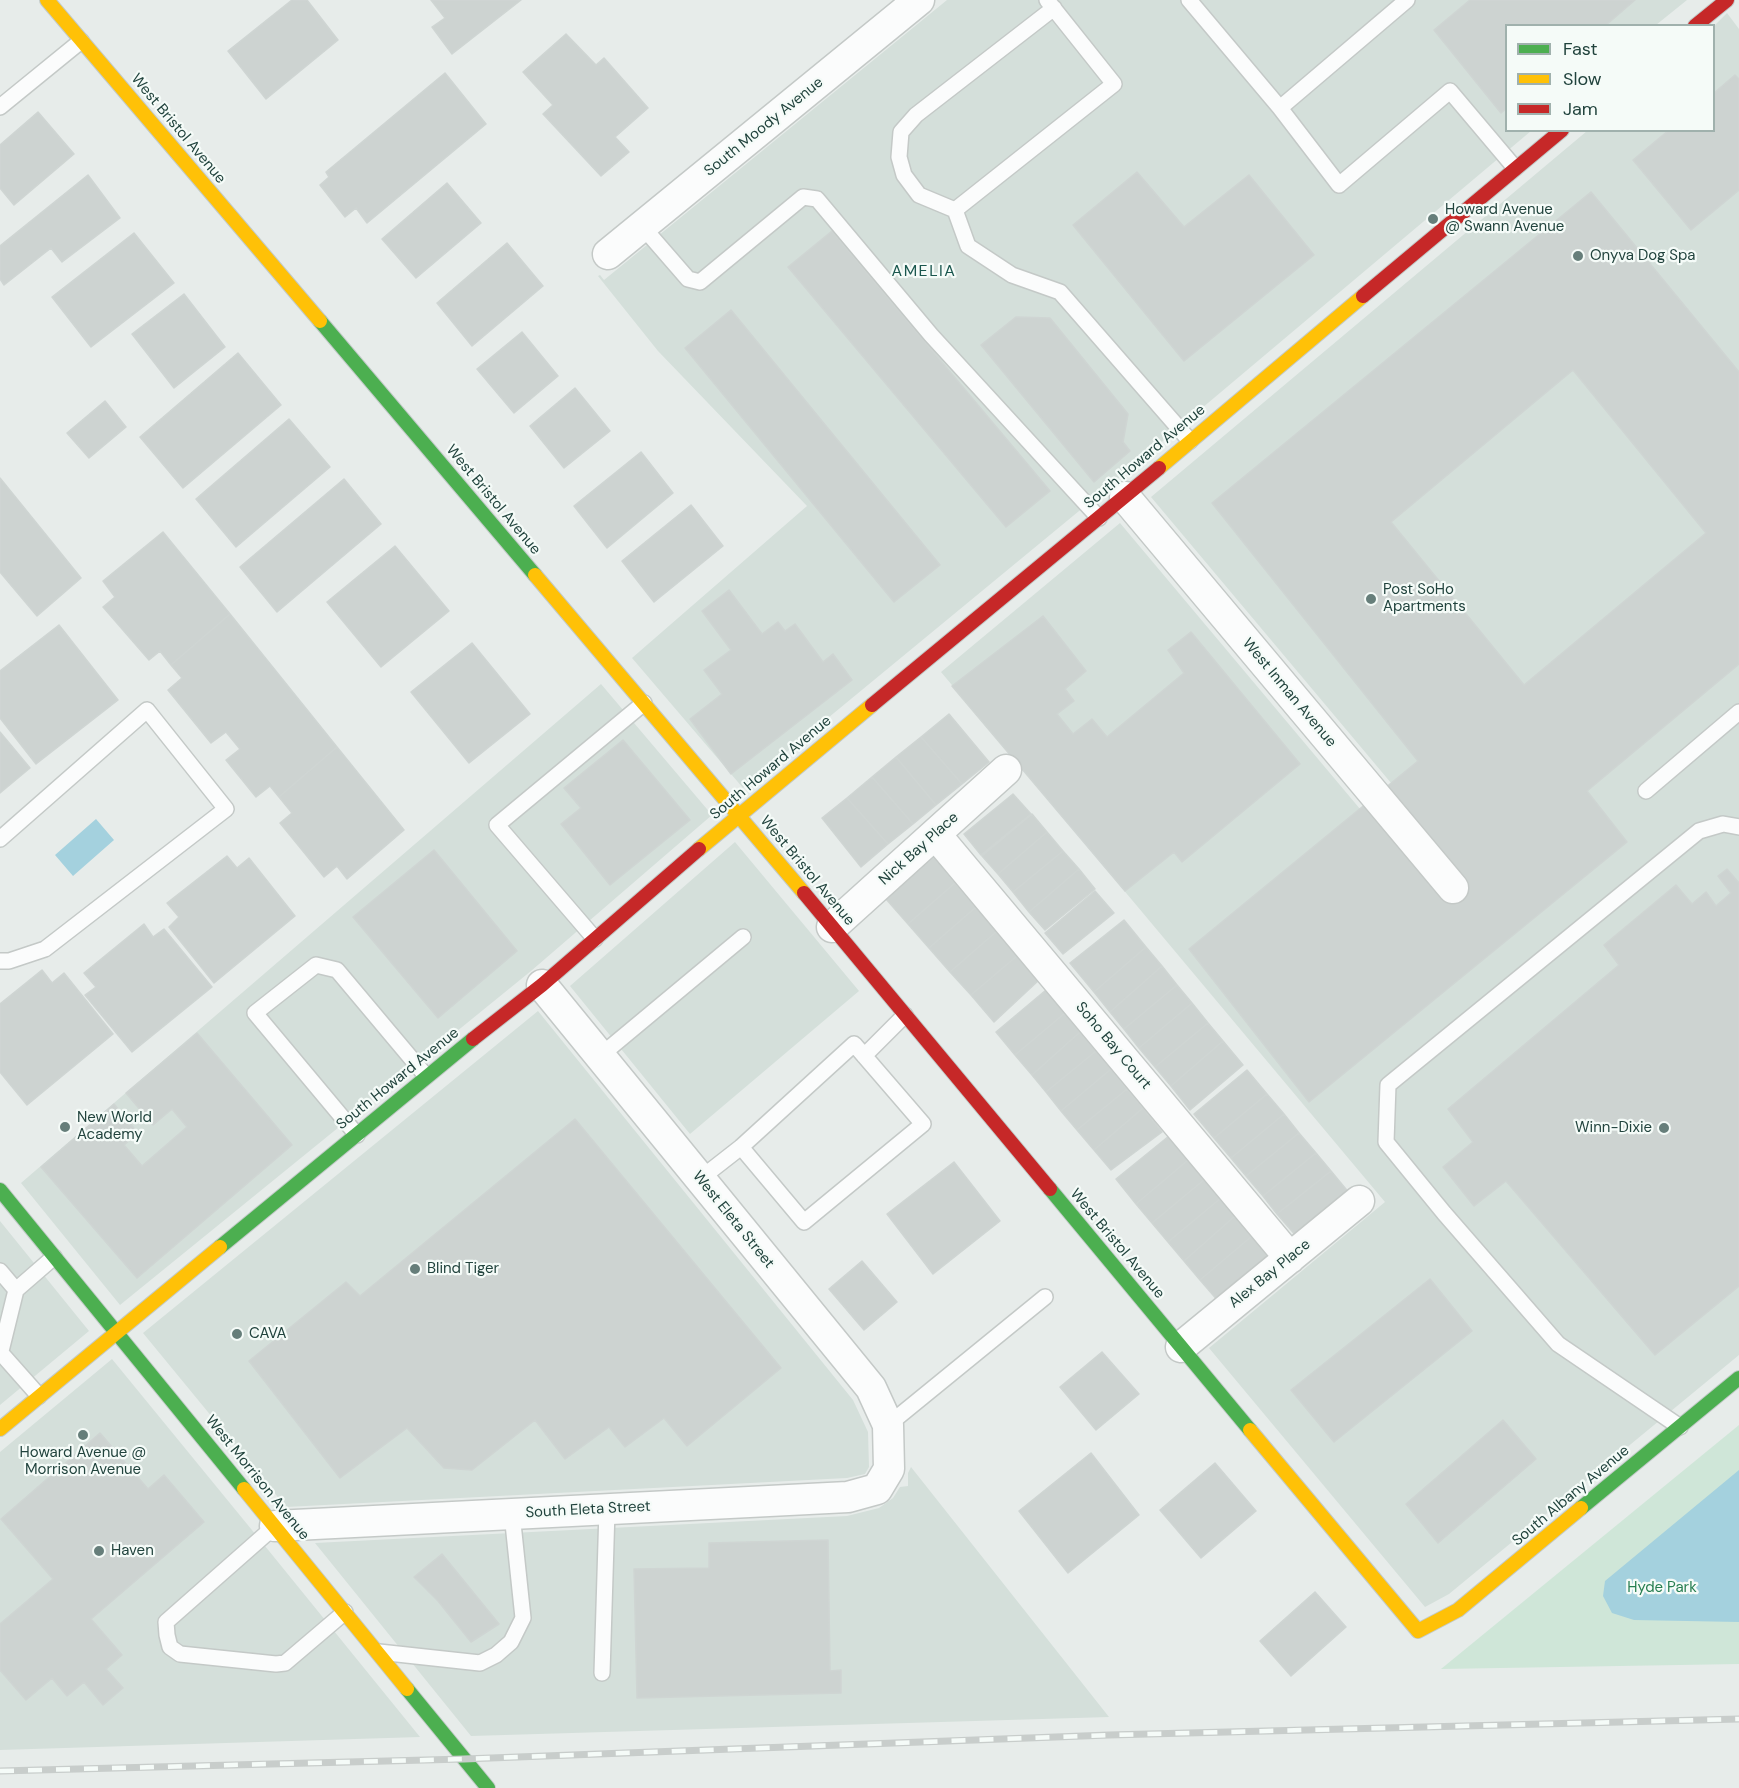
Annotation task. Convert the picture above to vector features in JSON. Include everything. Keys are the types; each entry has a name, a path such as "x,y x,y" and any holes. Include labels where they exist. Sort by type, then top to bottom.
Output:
{"street":[{"name":"West Bristol Avenue","path":"47,0 739,815 1418,1631"},
{"name":"South Moody Avenue","path":"608,254 919,0"},
{"path":"1697,24 1727,0"},
{"name":"South Howard Avenue","path":"0,1429 426,1076 542,985 739,815 1125,497 1560,132"},
{"name":"West Inman Avenue","path":"1125,497 1453,888"},
{"name":"Nick Bay Place","path":"832,927 1006,770"},
{"name":"Soho Bay Court","path":"936,835 1290,1258"},
{"name":"West Eleta Street","path":"542,985 871,1389 888,1425 889,1469"},
{"name":"West Morrison Avenue","path":"0,1190 488,1788"},
{"name":"Alex Bay Place","path":"1181,1347 1359,1201"},
{"name":"South Albany Avenue","path":"1418,1631 1458,1610 1739,1378"},
{"name":"South Eleta Street","path":"275,1527 848,1497 877,1490 889,1469"}],"lane":[{"path":"1189,0 1280,108 1339,185 1450,91 1515,168"},
{"path":"1280,108 1407,0"},
{"path":"955,210 1114,84 1051,4 916,115 902,132 899,157 904,174 920,195 955,210 968,246 1012,274 1060,292 1190,441"},
{"path":"0,107 81,41"},
{"path":"642,226 688,279 700,282 803,197 817,199 931,335 1099,518"},
{"path":"596,939 497,825 644,702"},
{"path":"0,839 147,711 226,809 45,949 9,961 0,961"},
{"path":"1646,791 1739,712"},
{"path":"1680,1427 1558,1344 1444,1213 1386,1142 1388,1085 1699,831 1723,824 1739,827"},
{"path":"600,1056 743,937"},
{"path":"357,1135 255,1013 316,965 337,970 426,1076"},
{"path":"864,1056 905,1015"},
{"path":"700,1179 741,1147 854,1044 923,1124 804,1222 741,1147"},
{"path":"39,1396 1,1352 16,1290 54,1257"},
{"path":"0,1271 16,1290"},
{"path":"888,1425 1046,1297"},
{"path":"602,1673 607,1510"},
{"path":"376,1651 480,1663 496,1655 511,1642 523,1618 512,1514"},
{"path":"275,1527 166,1622 170,1647 180,1654 285,1663 345,1612"}],"shaded area":[{"path":"947,0 1687,0 1657,24 1505,24 1505,132 1530,132 1113,483 743,788 632,658 807,506 658,351 598,276 600,275 604,280"},
{"path":"1727,13 1739,29 1739,1355 1449,1594 1425,1607 1209,1348 1385,1202 941,672 1120,523 1449,915 1480,889 1151,497 1586,132 1715,132 1715,25"},
{"path":"601,684 712,815 531,971 120,1305 21,1183"},
{"path":"735,842 859,991 690,1134 570,986"},
{"path":"538,1011 853,1400 868,1432 869,1467 865,1474 847,1478 286,1507 143,1333"},
{"path":"0,1221 89,1331 0,1405"},
{"path":"112,1359 256,1535 255,1546 265,1546 420,1737 0,1750 0,1452"},
{"path":"911,1467 1109,1717 471,1736 315,1543 847,1516 879,1508 893,1498 900,1487 908,1486 908,1473"}],"green space":[{"name":"Hyde Park","path":"1739,1425 1739,1664 1441,1669"}],"water":[{"path":"96,819 114,840 73,876 55,855"},
{"path":"1739,1470 1739,1622 1634,1620 1612,1613 1603,1596 1605,1581"}],"building":[{"path":"292,0 307,0 338,40 266,99 228,51"},
{"path":"431,0 521,0 452,54 432,27 445,18"},
{"path":"1470,0 1635,0 1607,24 1505,24 1505,110 1501,113 1434,30"},
{"path":"566,34 596,65 604,58 648,108 615,137 629,152 601,176 543,114 553,105 523,72"},
{"path":"445,73 486,124 367,223 356,208 345,217 320,185 329,177 326,172"},
{"path":"1735,75 1739,79 1739,190 1691,230 1633,160 1667,132 1715,132 1715,92"},
{"path":"38,112 74,154 14,205 0,188 0,145"},
{"path":"1137,172 1184,227 1249,175 1314,255 1184,361 1073,225"},
{"path":"88,175 120,218 62,262 51,248 4,285 0,279 0,246"},
{"path":"447,183 481,223 416,278 382,239"},
{"name":"Post SoHo Apartments","path":"1591,192 1739,372 1739,664 1587,791 1627,842 1309,1102 1189,949 1418,761 1212,503","holes":["1573,370 1706,533 1524,685 1391,522"]},
{"path":"832,231 1050,491 1006,527 788,267"},
{"path":"134,233 174,283 91,347 52,297"},
{"path":"507,243 543,286 472,346 437,303"},
{"path":"184,294 225,347 174,388 132,334"},
{"path":"731,310 940,565 894,602 685,348"},
{"path":"1016,317 1050,318 1128,414 1123,442 1130,451 1094,482 981,345"},
{"path":"522,332 558,376 514,413 477,369"},
{"path":"238,353 281,405 183,488 140,437"},
{"path":"575,388 610,431 564,468 530,426"},
{"path":"105,401 126,427 89,458 67,433"},
{"path":"289,419 330,467 236,547 196,499"},
{"path":"641,452 673,493 607,548 574,506"},
{"path":"0,478 81,578 37,616 0,572"},
{"path":"344,479 381,524 277,612 240,567"},
{"path":"691,505 723,546 654,602 622,561"},
{"path":"163,532 230,614 171,665 160,651 149,660 103,607 115,597 103,581"},
{"path":"395,546 449,611 381,667 327,602"},
{"path":"729,590 762,634 778,622 785,631 795,624 823,662 833,654 852,680 731,774 690,719 722,694 704,670 731,650 702,611"},
{"path":"230,614 337,747 279,797 270,786 256,797 226,760 240,749 226,732 211,743 168,690 182,678 171,665"},
{"path":"1043,616 1086,671 1065,689 1074,701 1057,714 1073,734 1092,719 1107,737 1184,673 1168,650 1191,632 1300,764 1182,862 1174,852 1125,891 952,686"},
{"path":"59,625 118,700 36,764 0,718 0,671"},
{"path":"472,643 530,714 469,763 411,692"},
{"path":"949,714 989,762 962,784 921,737"},
{"path":"0,732 30,768 0,793"},
{"path":"921,737 962,784 936,805 896,757"},
{"path":"623,740 690,820 610,885 561,824 581,808 564,788"},
{"path":"337,747 404,830 347,879 337,866 324,877 280,823 292,813 279,797"},
{"path":"896,757 936,805 913,824 872,777"},
{"path":"872,777 913,824 888,844 847,798"},
{"path":"1013,794 1031,814 981,855 964,834"},
{"path":"847,798 888,844 861,867 822,818"},
{"path":"1032,814 1047,832 998,874 982,856"},
{"path":"1047,832 1063,851 1013,892 998,874"},
{"path":"434,850 517,951 438,1018 353,917"},
{"path":"1063,851 1079,869 1029,912 1013,892"},
{"path":"227,856 237,868 249,858 295,916 214,983 169,927 179,917 167,903"},
{"path":"934,857 955,883 908,924 886,899"},
{"path":"1079,869 1095,889 1045,930 1029,912"},
{"path":"1727,869 1739,883 1739,1286 1655,1355 1506,1181 1474,1206 1443,1167 1473,1142 1448,1109 1619,965 1604,945 1676,885 1692,904 1706,892 1716,906 1731,893 1718,876"},
{"path":"955,883 976,907 929,948 908,924"},
{"path":"1095,891 1114,913 1063,954 1045,933"},
{"path":"976,907 997,931 950,972 929,948"},
{"path":"1124,920 1146,947 1094,992 1070,963"},
{"path":"144,924 153,937 164,929 212,987 132,1052 85,995 96,987 84,973"},
{"path":"997,931 1018,955 971,995 950,972"},
{"path":"1146,947 1162,966 1110,1012 1094,992"},
{"path":"1018,955 1039,980 994,1022 971,995"},
{"path":"1162,966 1177,985 1124,1029 1110,1012"},
{"path":"42,970 52,983 64,973 113,1034 27,1105 0,1072 0,1004"},
{"path":"1177,985 1192,1003 1139,1048 1124,1029"},
{"path":"1046,990 1065,1013 1015,1055 996,1032"},
{"path":"1192,1003 1208,1023 1155,1067 1139,1048"},
{"path":"1065,1013 1080,1032 1032,1075 1015,1055"},
{"path":"1208,1023 1223,1041 1171,1086 1155,1067"},
{"path":"1080,1032 1096,1051 1046,1092 1032,1075"},
{"path":"197,1033 292,1145 137,1278 41,1167 114,1104 138,1133 124,1145 142,1166 187,1127 172,1109 153,1125 126,1093"},
{"path":"1223,1041 1243,1065 1190,1110 1171,1086"},
{"path":"1096,1051 1111,1069 1061,1111 1046,1092"},
{"path":"1111,1069 1127,1089 1077,1130 1061,1111"},
{"path":"1247,1070 1267,1094 1214,1138 1194,1114"},
{"path":"1127,1089 1143,1108 1094,1150 1077,1130"},
{"path":"1267,1094 1284,1114 1231,1158 1214,1138"},
{"path":"1143,1108 1162,1132 1111,1170 1094,1150"},
{"path":"1284,1114 1299,1133 1246,1176 1231,1158"},
{"path":"575,1119 781,1368 687,1446 664,1418 625,1447 609,1427 565,1459 535,1420 472,1470 444,1468 407,1428 340,1478 249,1361 346,1282 360,1296"},
{"path":"1299,1133 1316,1153 1263,1196 1246,1176"},
{"path":"1169,1136 1188,1160 1136,1204 1116,1179"},
{"path":"1316,1153 1331,1171 1277,1214 1263,1196"},
{"path":"1188,1160 1205,1179 1152,1223 1136,1204"},
{"path":"954,1162 1000,1221 933,1274 887,1214"},
{"path":"1331,1171 1350,1194 1298,1238 1277,1214"},
{"path":"1205,1179 1221,1198 1168,1242 1152,1223"},
{"path":"1221,1198 1235,1216 1184,1261 1168,1242"},
{"path":"1235,1216 1252,1236 1200,1280 1184,1261"},
{"path":"1252,1236 1271,1259 1219,1302 1200,1280"},
{"path":"862,1261 897,1302 864,1330 829,1289"},
{"path":"1430,1279 1472,1331 1334,1442 1291,1390"},
{"path":"1102,1352 1139,1394 1096,1430 1060,1387"},
{"path":"1503,1420 1536,1459 1438,1543 1406,1504"},
{"name":"Haven","path":"100,1433 148,1489 164,1475 204,1522 91,1619 122,1655 106,1669 123,1688 103,1705 84,1682 67,1696 52,1678 26,1700 0,1670 0,1624 53,1579 1,1519"},
{"path":"1091,1453 1139,1515 1068,1573 1019,1511"},
{"path":"1215,1463 1256,1511 1201,1558 1160,1510"},
{"path":"828,1540 830,1671 841,1670 841,1693 637,1698 634,1569 709,1568 709,1543"},
{"path":"442,1554 499,1624 471,1642 438,1601 414,1577"},
{"path":"1315,1592 1346,1627 1291,1676 1260,1641"}],"railway":[{"path":"0,1771 464,1759 1109,1735 1739,1719"}],"traffic: fast":[{"path":"320,321 535,575"},
{"path":"220,1247 473,1039"},
{"path":"1050,1189 1250,1430"},
{"path":"0,1190 244,1489"},
{"path":"1581,1508 1739,1378"},
{"path":"407,1689 488,1788"}],"traffic: slow":[{"path":"47,0 320,321"},
{"path":"1159,468 1363,296"},
{"path":"535,575 804,893"},
{"path":"699,849 872,705"},
{"path":"0,1429 220,1247"},
{"path":"1250,1430 1418,1631 1458,1610 1581,1508"},
{"path":"244,1489 407,1689"}],"traffic: jam":[{"path":"1697,24 1727,0"},
{"path":"1363,296 1560,132"},
{"path":"872,705 1159,468"},
{"path":"473,1039 542,985 699,849"},
{"path":"804,893 1050,1189"}],"place":[{"name":"Howard Avenue @ Swann Avenue","path":"1433,219"},
{"name":"Onyva Dog Spa","path":"1578,256"},
{"name":"Post SoHo Apartments","path":"1371,599"},
{"name":"New World Academy","path":"65,1127"},
{"name":"Winn-Dixie","path":"1664,1128"},
{"name":"Blind Tiger","path":"415,1269"},
{"name":"CAVA","path":"237,1334"},
{"name":"Howard Avenue @ Morrison Avenue","path":"83,1435"},
{"name":"Haven","path":"99,1551"}],"district":[{"name":"AMELIA","path":"924,272"}]}
